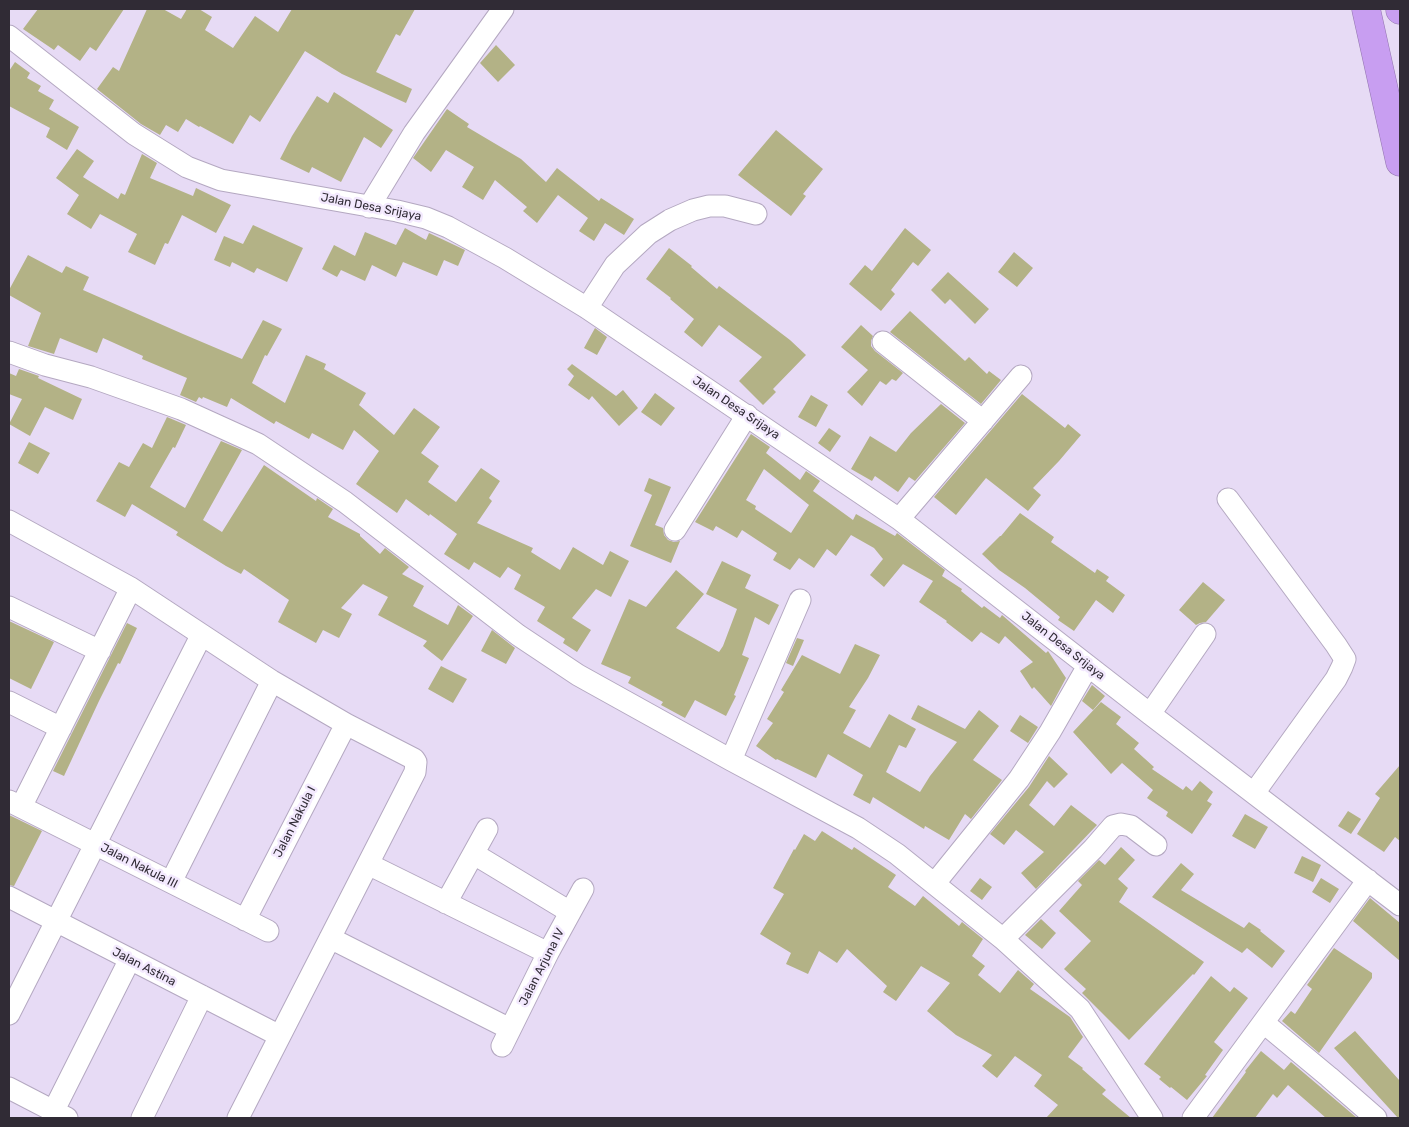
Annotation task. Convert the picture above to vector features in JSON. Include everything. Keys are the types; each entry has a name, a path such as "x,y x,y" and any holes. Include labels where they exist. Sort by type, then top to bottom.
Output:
{"highway":[{"path":"1366,9 1400,162"}],"street":[{"path":"369,207 414,133 503,9"},
{"name":"Jalan Desa Srijaya","path":"9,36 134,134 187,167 220,180 397,211 426,218 448,227 504,258 587,308 899,519 1150,714 1400,904"},
{"path":"587,308 615,265 648,234 670,220 693,210 710,206 725,206 756,214"},
{"path":"883,342 983,422"},
{"path":"9,352 181,409 258,444 345,502 518,635 563,665 611,694 858,828 897,854 1003,939 1080,1009 1152,1118"},
{"path":"899,519 1021,376"},
{"path":"675,530 747,416"},
{"path":"1228,499 1336,645 1344,659 1336,679 1254,793"},
{"path":"11,528 131,588 201,636 272,681 346,724 414,758 416,762 415,772 238,1118"},
{"path":"15,804 62,728 131,588"},
{"path":"731,760 800,600"},
{"path":"9,607 100,651"},
{"path":"1150,714 1205,634"},
{"path":"11,1003 56,921 201,636"},
{"path":"935,884 1019,779 1088,666"},
{"path":"171,882 272,681"},
{"path":"9,702 62,728"},
{"name":"Jalan Nakula I","path":"245,920 346,724"},
{"name":"Jalan Nakula III","path":"15,804 268,931"},
{"path":"1003,939 1093,849 1113,826 1121,824 1131,826 1156,845"},
{"path":"446,903 487,829"},
{"path":"474,854 570,912"},
{"path":"368,864 548,953"},
{"path":"1193,1118 1368,880"},
{"name":"Jalan Arjuna IV","path":"330,938 506,1038 548,953 584,889"},
{"name":"Jalan Astina","path":"9,897 280,1036"},
{"path":"9,1088 60,1115 130,959"},
{"path":"142,1118 202,996"},
{"path":"1264,1023 1376,1118"}],"building":[{"path":"38,9 124,9 96,51 90,47 80,61 58,45 54,50 23,29"},
{"path":"147,9 163,9 181,19 187,9 199,9 212,17 205,30 233,48 255,16 278,32 292,9 415,9 400,36 396,34 376,72 412,89 406,103 342,74 305,51 260,122 250,115 233,144 186,119 178,132 166,125 160,135 141,124 97,89 113,67 119,71"},
{"path":"496,45 515,65 498,82 480,63"},
{"path":"15,62 30,73 27,78 41,86 38,91 54,100 49,109 79,127 67,150 46,137 50,128 9,106 9,71"},
{"path":"334,92 393,130 381,148 364,137 341,182 312,167 309,173 280,159 317,96 328,103"},
{"path":"447,109 469,124 467,127 521,159 546,182 557,168 599,201 601,198 634,219 624,235 605,223 594,241 579,231 588,218 558,195 537,223 523,211 527,207 495,180 483,200 462,187 474,167 446,150 431,172 413,158"},
{"path":"776,130 823,169 803,194 806,196 791,216 738,175"},
{"path":"77,149 94,161 83,177 118,199 121,193 125,195 142,154 157,163 150,178 193,196 196,188 231,205 216,233 182,215 168,244 165,243 155,265 128,252 137,234 100,214 91,229 67,214 79,195 56,178"},
{"path":"253,225 303,248 287,282 257,268 254,273 232,262 230,267 214,260 224,236 243,244"},
{"path":"405,228 426,240 429,233 465,250 458,266 444,260 437,276 403,262 396,277 372,265 365,281 341,270 337,277 322,269 334,245 355,256 365,232 396,245"},
{"path":"905,228 931,250 918,266 913,262 891,290 895,294 881,311 849,284 865,265 872,271"},
{"path":"669,248 717,289 719,286 790,340 806,355 773,389 776,392 763,405 739,381 762,357 719,325 702,347 684,332 694,319 646,279"},
{"path":"1014,252 1033,268 1017,287 998,272"},
{"path":"28,255 62,273 66,266 89,277 83,290 242,359 263,320 282,329 267,356 265,355 252,383 285,403 306,355 326,364 324,369 366,393 359,405 394,435 414,408 440,427 421,453 439,466 428,482 456,502 481,468 500,481 489,498 492,501 477,523 533,548 531,552 560,570 573,547 603,565 610,551 629,561 611,597 596,589 572,618 591,630 577,652 563,643 565,639 537,621 545,607 514,589 521,575 508,567 500,578 474,562 469,570 444,554 457,534 406,499 397,513 356,484 379,451 354,430 343,450 312,433 309,439 276,421 274,424 231,398 227,407 203,397 202,399 199,397 196,402 180,395 187,378 142,359 143,356 103,338 97,353 60,338 54,354 28,346 41,313 9,295 9,290"},
{"path":"948,272 989,309 975,324 950,299 945,304 931,290"},
{"path":"910,311 965,361 969,357 987,374 989,371 1001,380 981,404 890,332"},
{"path":"861,325 873,336 871,346 875,351 903,373 896,381 892,379 886,385 880,381 862,406 847,392 868,370 841,347"},
{"path":"595,328 607,337 597,355 584,348"},
{"path":"572,364 616,396 623,390 638,408 619,426 592,396 589,400 568,385 574,376 567,369"},
{"path":"19,369 39,376 38,378 82,399 73,420 45,407 30,436 9,424 22,399 9,394 9,373 16,376"},
{"path":"655,393 675,408 661,426 641,412"},
{"path":"1022,394 1065,428 1068,424 1081,435 1033,488 1041,495 1028,511 986,478 956,515 934,497"},
{"path":"811,395 828,405 816,427 798,417"},
{"path":"941,404 965,423 915,481 909,477 898,492 875,476 872,481 851,469 870,436 896,452 911,433"},
{"path":"167,417 186,425 175,448 173,447 150,487 185,508 221,441 242,450 203,520 222,532 264,465 316,501 317,498 333,509 328,517 360,534 380,554 385,548 409,567 402,574 424,586 413,606 448,625 458,605 473,616 442,661 423,646 427,641 378,615 388,597 363,584 341,608 352,614 339,638 323,630 316,643 278,622 289,600 244,569 241,574 226,566 176,535 178,532 132,504 125,517 96,501 119,462 129,467 143,443 152,448"},
{"path":"829,428 841,436 830,452 818,443"},
{"path":"751,434 770,447 766,453 800,480 806,471 820,481 813,491 853,520 856,514 895,536 897,533 945,570 942,576 962,589 961,591 982,608 984,606 1000,618 1002,615 1046,653 1048,651 1066,678 1051,706 1034,687 1032,689 1020,671 1033,662 1005,636 999,644 981,632 972,642 947,621 919,602 933,581 903,564 884,587 870,575 883,559 874,548 851,535 836,556 827,549 814,568 799,558 790,570 773,560 777,553 742,530 737,538 716,526 713,531 695,522","holes":["764,469 809,505 791,533 755,509 756,506 746,500"]},
{"path":"29,442 50,453 38,474 18,463"},
{"path":"649,478 671,487 655,525 663,528 664,535 668,540 680,541 671,563 630,546 652,495 644,491"},
{"path":"1020,513 1054,537 1051,542 1095,573 1097,569 1109,577 1106,581 1125,595 1113,613 1096,600 1074,631 1058,620 1060,617 1025,588 999,570 982,554 1001,536"},
{"path":"722,561 751,575 745,588 779,605 769,625 755,617 742,655 749,658 734,695 736,696 726,716 695,700 685,718 661,705 663,702 628,683 631,677 601,664 629,599 646,607 676,570 704,594 676,628 719,652 737,609 706,594"},
{"path":"1203,582 1225,600 1206,622 1196,625 1179,610"},
{"path":"9,621 54,642 31,689 9,678"},
{"path":"127,623 137,628 120,664 118,663 99,701 64,776 53,771"},
{"path":"492,630 515,648 506,664 481,651"},
{"path":"797,638 804,640 793,666 786,663"},
{"path":"855,644 880,655 849,707 856,710 843,733 870,748 889,714 916,729 906,748 899,745 886,772 920,792 957,742 911,719 918,705 965,729 979,710 999,726 973,760 1002,780 971,819 965,814 949,840 925,826 924,829 873,797 870,804 853,795 863,775 828,754 816,778 776,760 756,746 773,723 767,719 784,692 781,690 802,655 840,674"},
{"path":"441,666 467,679 453,703 428,689"},
{"path":"1092,685 1105,696 1093,710 1082,701"},
{"path":"1101,702 1121,717 1116,724 1139,743 1134,749 1154,767 1152,769 1183,790 1186,786 1192,791 1200,781 1213,792 1207,801 1212,804 1192,834 1166,816 1168,812 1147,798 1153,790 1122,763 1111,774 1073,732"},
{"path":"1020,715 1038,727 1028,743 1010,731"},
{"path":"1049,756 1068,774 1054,788 1047,781 1029,805 1054,826 1071,805 1097,825 1036,889 1021,873 1044,852 1016,830 1004,845 990,834 1029,787"},
{"path":"1400,765 1400,841 1395,837 1384,852 1357,834 1380,798 1375,794"},
{"path":"1348,811 1361,819 1351,834 1338,826"},
{"path":"1245,814 1268,827 1255,849 1232,836"},
{"path":"9,815 42,831 14,886 9,885"},
{"path":"822,831 852,850 854,847 896,875 888,887 915,906 923,896 959,926 962,922 983,939 972,956 985,966 978,975 1000,993 1018,970 1034,984 1030,989 1070,1017 1083,1037 1068,1057 1083,1068 1106,1090 1102,1094 1131,1118 1046,1118 1058,1105 1034,1086 1042,1075 1015,1056 997,1078 982,1066 992,1055 956,1035 927,1011 950,983 921,966 896,1001 883,992 887,986 847,949 837,963 819,951 808,974 786,964 791,953 760,934 784,894 773,888 794,849 804,834 815,841"},
{"path":"1121,847 1135,860 1118,879 1128,888 1119,902 1204,962 1194,975 1129,1040 1082,993 1086,989 1064,969 1091,941 1059,911 1082,885 1078,881 1099,860 1105,865"},
{"path":"1302,856 1321,865 1313,882 1294,873"},
{"path":"1181,863 1194,874 1181,890 1244,928 1249,922 1285,951 1272,968 1247,948 1242,953 1152,897"},
{"path":"980,878 992,887 982,900 970,891"},
{"path":"1321,878 1339,889 1330,903 1312,892"},
{"path":"1370,898 1400,923 1400,961 1353,921"},
{"path":"1041,919 1056,933 1042,949 1025,935"},
{"path":"1334,948 1372,973 1372,978 1319,1053 1282,1021 1291,1011 1295,1014 1312,989 1307,985"},
{"path":"1211,976 1230,992 1234,987 1248,998 1214,1042 1223,1050 1205,1075 1207,1076 1187,1100 1159,1079 1161,1077 1144,1064"},
{"path":"1355,1031 1400,1081 1400,1118 1334,1048"},
{"path":"1261,1051 1284,1070 1291,1062 1357,1118 1326,1118 1288,1085 1277,1098 1273,1094 1255,1118 1212,1118"}]}
